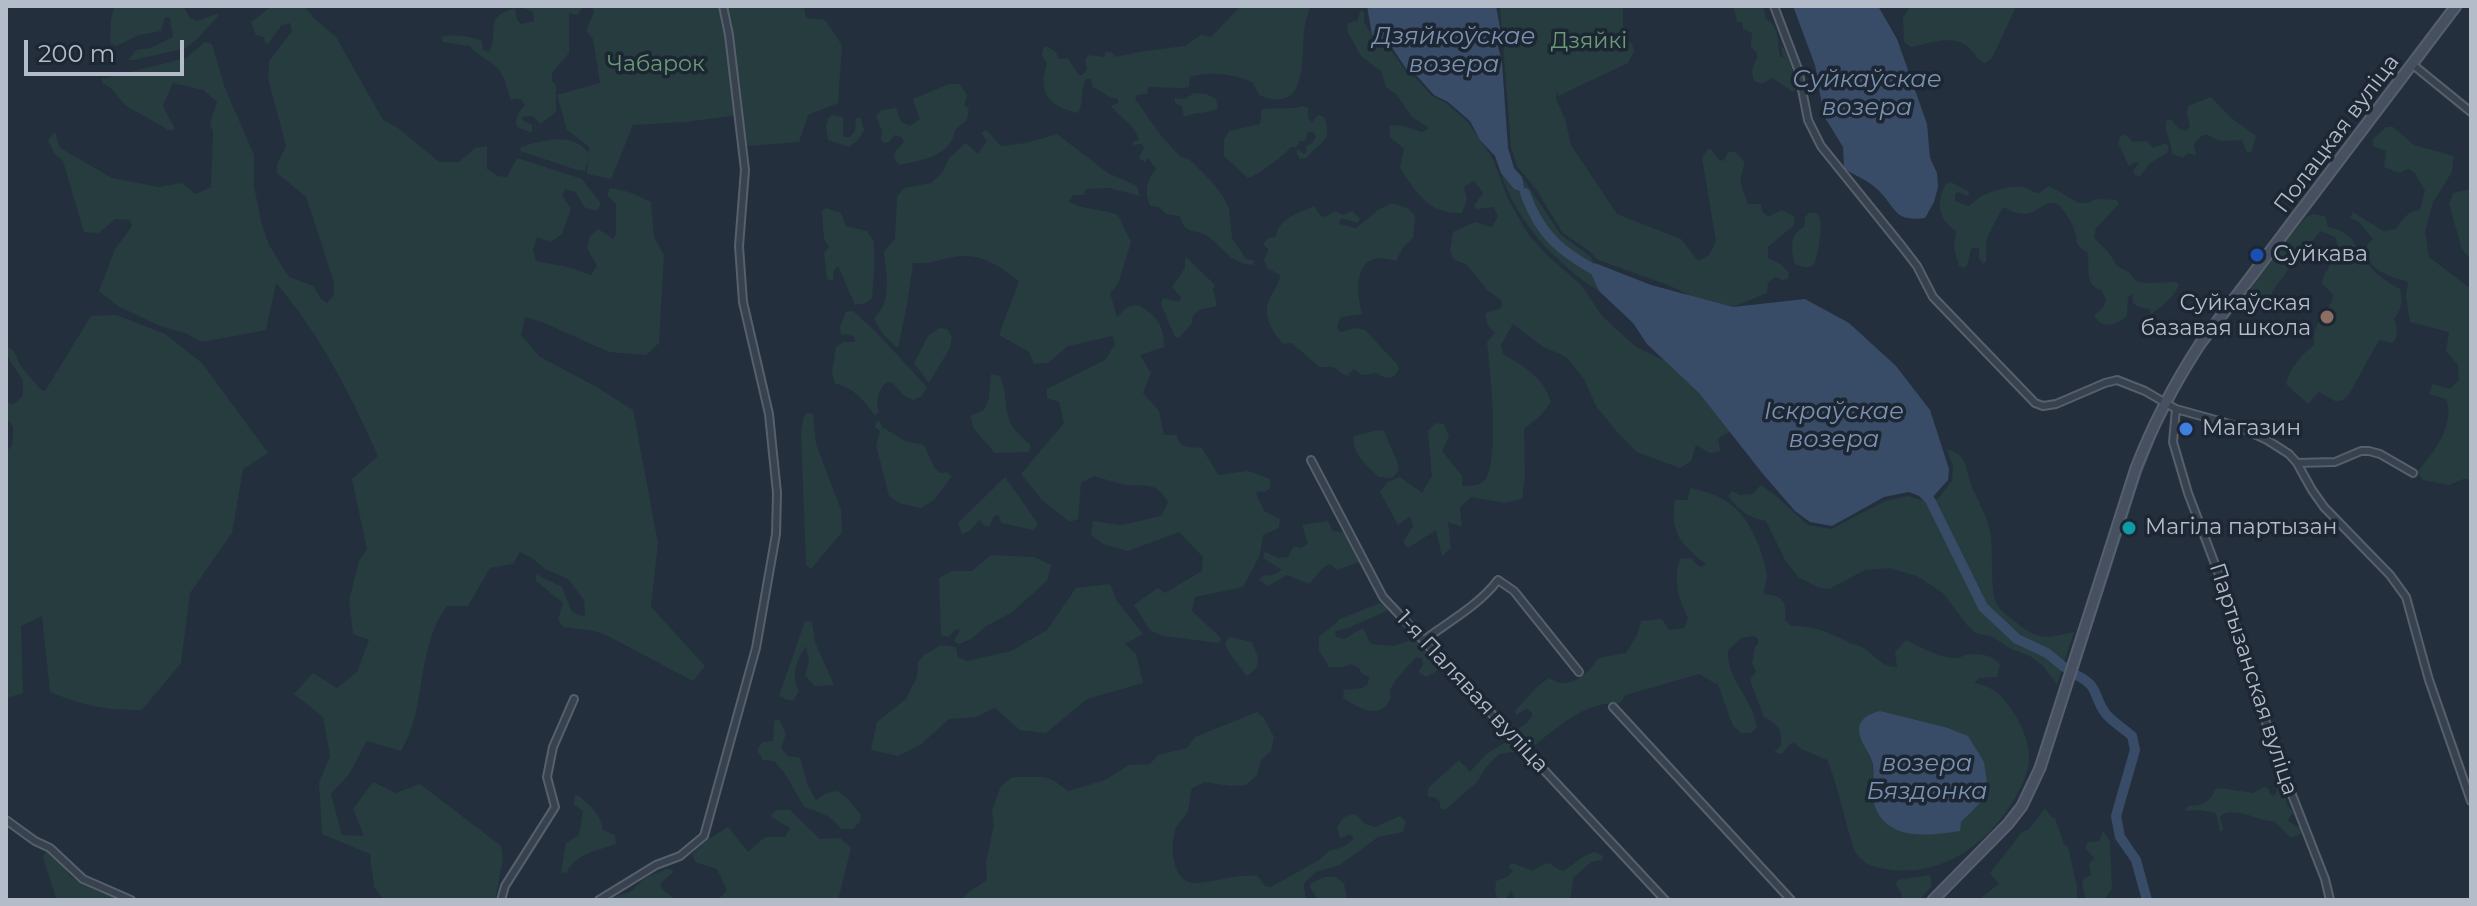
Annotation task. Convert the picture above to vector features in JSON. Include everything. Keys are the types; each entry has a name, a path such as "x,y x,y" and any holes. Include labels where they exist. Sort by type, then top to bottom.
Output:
{"main road":[{"name":"Полацкая вуліца","path":"1933,900 2008,824 2030,790 2040,768 2136,468 2165,403 2200,344 2456,6"}],"street":[{"path":"599,900 656,865 680,856 704,836 756,648 776,534 777,493 769,414 743,302 739,246 745,170 731,46 723,6"},
{"path":"1774,6 1798,69 1808,120 1821,146 1917,266 1933,297 2035,403 2043,406 2056,404 2117,380 2145,391 2176,409 2237,426 2267,440 2297,463 2324,507 2390,575 2406,597 2429,680 2471,801"},
{"path":"2412,64 2471,112"},
{"name":"Партызанская вуліца","path":"2176,409 2173,442 2188,493 2221,580 2276,754 2325,879 2330,900"},
{"path":"2297,463 2335,462 2361,451 2369,451 2413,473"},
{"name":"1-я Палявая вуліца","path":"1311,460 1383,597 1665,900"},
{"path":"1424,640 1485,598 1498,580 1514,591 1579,672"},
{"path":"501,900 505,886 555,807 547,777 553,747 574,699"},
{"path":"1613,707 1791,900"},
{"path":"6,820 50,848 83,879 131,900"}],"green space":[{"path":"114,6 183,6 190,18 197,21 219,15 186,48 129,60 136,50 151,48 173,37 170,18 165,17 161,31 139,35 116,46 110,43"},
{"path":"272,6 304,6 336,37 383,120 398,128 439,162 459,162 475,148 487,146 487,169 498,176 507,177 517,158 582,179 601,204 597,211 584,207 576,192 565,189 562,195 571,209 562,234 551,242 537,237 533,249 536,261 591,275 597,266 587,248 590,236 598,229 613,239 616,234 616,204 607,195 610,188 651,202 654,237 664,255 659,343 646,355 609,352 525,317 521,335 540,357 633,410 658,543 651,607 705,666 693,681 608,636 563,627 558,619 563,603 536,581 535,574 562,587 572,612 585,617 584,600 568,579 545,569 520,552 513,564 490,568 468,606 447,606 430,640 415,715 401,751 367,741 349,774 331,794 342,835 364,836 353,809 373,782 396,793 420,784 501,846 503,859 495,900 384,900 374,887 370,854 322,834 319,783 330,756 323,717 294,694 313,673 337,688 357,672 369,640 353,634 349,600 359,561 367,549 352,479 378,456 333,366 307,323 276,283 266,330 202,342 118,306 99,291 115,249 132,226 130,220 115,219 99,233 84,232 63,161 54,153 48,140 55,132 60,148 112,178 159,187 182,183 196,194 211,187 213,132 210,123 217,102 203,90 173,83 163,106 175,129 170,131 125,105 111,88 102,83 102,79 186,58 205,42 212,44 225,88 254,155 254,186 269,245 289,277 313,286 327,303 334,295 334,282 306,197 277,173 277,164 286,146 268,78 269,61 292,31 290,23 281,26 268,44 264,37 256,35 251,22"},
{"path":"518,6 592,6 582,8 578,15 569,13 569,53 552,73 552,81 556,85 556,112 540,124 533,116 523,117 522,120 532,125 532,133 517,127 518,115 525,106 522,100 511,100 499,70 470,46 443,42 441,37 477,39 482,41 483,50 489,52 498,16 515,8 521,24 534,21 533,12"},
{"name":"Чабарок","path":"592,6 804,6 806,18 825,20 842,45 838,103 808,115 799,142 747,146 740,115 633,125 611,179 587,174 588,159 585,171 520,151 521,147 558,139 575,142 589,154 589,147 567,130 557,95 600,83 593,39 586,30 594,12"},
{"path":"1241,6 1311,6 1305,24 1300,78 1296,89 1288,97 1276,99 1259,95 1252,82 1214,74 1190,77 1189,87 1148,87 1147,94 1137,95 1135,99 1162,137 1180,156 1190,160 1224,198 1229,208 1232,238 1246,259 1255,261 1252,265 1233,258 1204,234 1188,229 1180,216 1166,214 1159,207 1150,206 1147,186 1156,169 1148,158 1145,162 1139,158 1144,148 1142,144 1133,145 1139,140 1137,134 1111,106 1118,103 1118,99 1092,87 1091,79 1086,79 1078,113 1060,107 1045,91 1047,64 1042,56 1046,46 1055,51 1059,59 1068,58 1078,74 1082,75 1087,70 1085,61 1088,55 1104,57 1106,52 1111,52 1116,57 1185,46 1201,35 1211,37"},
{"name":"Дзяйкі","path":"1500,6 1623,6 1623,36 1632,44 1634,51 1628,63 1558,96 1557,91 1556,99 1571,145 1617,214 1681,239 1698,261 1709,255 1716,242 1702,157 1708,149 1724,161 1728,152 1735,152 1744,164 1741,183 1748,204 1761,204 1762,211 1768,217 1782,210 1795,217 1793,226 1768,247 1768,258 1782,265 1789,273 1788,279 1776,277 1768,282 1767,293 1733,307 1698,299 1598,260 1563,233 1517,166 1511,147"},
{"path":"1733,6 1763,6 1766,19 1776,30 1780,57 1783,57 1781,47 1790,63 1795,85 1793,92 1772,78 1762,84 1754,81 1752,69 1757,53 1751,47 1752,33 1743,29 1743,23 1737,21"},
{"path":"1911,6 2020,6 2015,9 1992,58 1985,63 1957,41 1942,40 1911,47 1904,42 1903,17"},
{"path":"1361,10 1374,39 1391,50 1407,73 1416,78 1432,96 1446,103 1468,122 1492,157 1508,199 1528,234 1582,286 1602,316 1636,347 1665,361 1699,393 1730,432 1718,438 1720,451 1710,453 1696,445 1691,461 1680,468 1637,452 1596,406 1584,379 1566,357 1542,346 1513,324 1501,345 1503,354 1538,379 1551,402 1524,429 1522,499 1504,503 1471,497 1460,507 1462,527 1448,522 1451,548 1442,556 1436,530 1408,548 1403,542 1413,526 1410,516 1398,525 1380,492 1387,482 1400,477 1422,493 1432,476 1428,431 1436,423 1444,424 1449,436 1442,451 1462,476 1462,486 1480,483 1490,470 1493,414 1487,342 1495,333 1488,326 1485,313 1502,308 1501,300 1487,290 1467,265 1453,259 1450,251 1453,232 1475,222 1492,227 1498,216 1493,207 1476,209 1474,206 1483,193 1474,181 1464,187 1467,199 1462,213 1451,212 1425,201 1400,168 1404,149 1390,137 1390,125 1422,132 1429,128 1412,117 1396,94 1386,87 1381,71 1361,56 1347,31 1348,23 1357,21"},
{"path":"949,84 959,84 967,95 964,106 969,108 967,120 955,130 942,152 899,165 894,158 896,150 904,142 895,135 884,143 876,116 881,110 896,108 901,122 910,126 920,119 913,99"},
{"path":"1194,93 1216,99 1218,108 1184,117 1182,107 1175,103 1175,98 1185,99"},
{"path":"2211,97 2230,117 2256,136 2251,153 2246,151 2242,140 2222,141 2205,135 2194,144 2196,156 2188,153 2183,158 2172,154 2166,121 2171,119 2178,128 2186,131 2190,127 2188,106"},
{"path":"1308,108 1308,118 1312,122 1318,115 1324,117 1327,126 1324,141 1307,158 1300,159 1297,149 1305,154 1305,147 1316,136 1313,132 1308,132 1305,141 1300,141 1296,147 1291,147 1248,178 1224,156 1224,140 1229,131 1260,124 1262,109"},
{"path":"833,115 843,117 843,137 850,137 855,131 856,118 861,118 864,130 849,147 828,140 826,127 828,118"},
{"path":"2386,127 2393,127 2414,145 2454,156 2452,172 2433,202 2425,232 2429,257 2471,289 2471,479 2449,485 2423,480 2417,472 2436,448 2448,418 2446,399 2429,394 2433,384 2450,389 2459,380 2458,365 2446,351 2449,332 2410,322 2406,297 2408,282 2387,275 2371,263 2364,249 2373,239 2359,222 2350,218 2353,212 2383,231 2396,229 2406,216 2420,210 2425,191 2415,173 2408,169 2399,173 2384,167 2386,151 2373,146 2373,139"},
{"path":"986,130 1001,146 1057,134 1108,173 1137,186 1140,196 1109,188 1086,189 1084,195 1073,195 1069,202 1118,215 1131,242 1118,284 1110,293 1117,317 1127,307 1139,305 1155,317 1163,332 1164,347 1140,355 1151,373 1143,393 1159,411 1164,435 1177,435 1182,445 1202,448 1218,475 1248,471 1270,479 1271,488 1256,493 1264,511 1280,519 1279,528 1263,535 1260,555 1243,587 1195,597 1192,611 1221,638 1219,643 1163,636 1150,630 1134,605 1158,588 1165,593 1202,571 1203,557 1179,532 1128,551 1103,544 1091,535 1093,521 1121,525 1161,516 1168,502 1159,490 1094,476 1081,483 1078,519 1070,522 1042,500 1021,474 1064,423 1059,402 1047,398 1047,389 1105,360 1115,344 1112,336 1068,346 1048,363 1034,364 1029,352 999,335 1019,281 993,264 971,256 913,263 898,348 876,323 874,318 886,295 884,251 895,239 897,197 904,188 931,183 942,173 949,158 966,143 978,154 987,141 981,133"},
{"path":"2125,134 2133,142 2147,141 2153,148 2166,143 2169,147 2167,153 2150,163 2140,176 2135,175 2133,171 2139,163 2129,166 2118,143"},
{"path":"1501,173 1514,189 1524,192 1522,177 1561,235 1590,256 1594,263 1588,267 1599,291 1568,269 1540,240 1516,208"},
{"path":"1951,182 1969,192 1968,196 1958,192 1955,194 1955,201 1968,206 1990,193 2016,187 2039,193 2049,186 2079,203 2096,199 2117,200 2119,204 2096,228 2094,238 2117,266 2130,273 2136,281 2174,282 2179,284 2177,289 2152,314 2150,309 2133,303 2132,294 2128,297 2127,316 2114,324 2101,323 2094,316 2104,306 2106,299 2101,290 2092,284 2087,252 2078,245 2065,213 2057,204 2051,203 2023,214 2004,207 1987,239 1986,261 1983,264 1976,247 1971,249 1967,266 1959,266 1954,248 1956,231 1945,222 1940,210 1943,191 1946,184"},
{"path":"2471,189 2471,260 2462,249 2449,204 2453,193"},
{"path":"1392,203 1409,209 1415,216 1413,238 1404,246 1396,261 1382,258 1365,264 1359,281 1362,314 1341,317 1337,326 1340,332 1357,328 1365,330 1399,370 1393,377 1385,378 1377,373 1362,375 1354,369 1347,376 1333,367 1319,367 1292,343 1283,344 1270,323 1267,305 1280,275 1267,268 1264,259 1269,249 1263,245 1267,239 1276,236 1285,220 1314,206 1325,217 1335,211 1343,215 1352,211 1360,219 1358,223 1341,218 1339,224 1356,228"},
{"path":"826,208 841,213 846,226 867,231 874,242 872,298 866,303 855,305 838,266 834,270 833,281 827,279 824,253 829,247 824,239 822,211"},
{"path":"1809,213 1819,216 1821,228 1814,264 1807,267 1795,264 1792,248 1794,238 1804,227 1805,217"},
{"name":"Суйкаўская базавая школа","path":"2313,214 2325,216 2328,227 2350,237 2376,272 2400,289 2402,301 2394,319 2397,331 2395,340 2393,343 2379,340 2348,396 2335,401 2319,392 2308,404 2286,384 2297,362 2314,345 2317,325 2332,299 2333,295 2322,283 2336,255 2335,237 2321,231 2295,260 2260,309 2251,308 2246,302 2263,268 2306,217"},
{"path":"1187,258 1215,285 1217,306 1199,310 1179,338 1175,337 1161,304 1163,298 1179,302 1181,297 1172,287 1185,268"},
{"path":"853,311 927,387 922,396 913,400 903,395 893,383 886,382 878,396 879,412 875,416 858,395 835,384 832,372 836,347 843,342 855,342 849,334 841,335 840,327 846,312"},
{"path":"116,315 165,334 202,363 268,453 243,469 232,533 190,593 181,663 142,710 95,706 50,692 42,616 21,626 23,693 6,698 6,452 12,445 13,427 6,417 6,400 16,403 23,396 23,381 6,354 6,346 14,351 20,365 45,391 91,316"},
{"path":"939,328 947,329 952,337 950,348 929,383 914,363 928,336"},
{"path":"991,374 1000,376 1010,421 1031,446 1029,452 995,453 974,429 970,416 984,410 989,398"},
{"path":"807,413 813,414 816,444 841,510 842,532 811,569 806,565 801,434"},
{"path":"880,421 882,427 905,441 924,445 934,467 940,473 946,472 952,476 934,500 921,508 899,503 889,496 876,445 880,431 875,427 876,422"},
{"path":"1384,431 1399,466 1392,478 1379,477 1355,448 1354,436"},
{"path":"1947,449 1964,461 1987,521 1991,536 1993,591 1998,606 2031,633 2050,637 2074,632 2057,684 2043,666 2030,656 2011,649 1993,637 1976,633 1943,593 1917,576 1889,568 1865,570 1829,589 1798,577 1785,560 1766,521 1745,513 1728,496 1732,491 1740,495 1752,494 1761,485 1808,525 1831,529 1885,501 1908,496 1927,502 1938,499 1952,481 1953,467"},
{"path":"1005,477 1038,524 1033,530 1001,523 999,515 994,516 989,527 979,520 970,531 962,534 958,523"},
{"path":"1691,488 1726,501 1741,514 1764,561 1767,576 1764,594 1780,598 1785,608 1785,620 1791,626 1826,632 1862,647 1892,667 1897,667 1895,652 1906,640 1948,657 1980,654 2000,665 1997,677 1980,678 1974,683 1993,690 2011,709 2021,725 2029,761 2013,801 1978,843 1947,861 1912,870 1878,867 1860,858 1853,847 1827,760 1794,743 1782,754 1774,752 1781,745 1780,732 1764,717 1751,683 1756,672 1752,663 1758,644 1754,636 1742,638 1728,650 1731,670 1754,716 1757,727 1751,733 1741,733 1733,726 1718,685 1699,674 1626,695 1620,703 1585,710 1535,745 1519,732 1519,728 1533,714 1527,708 1516,715 1515,711 1549,678 1567,683 1592,668 1598,658 1626,653 1641,621 1662,619 1669,630 1684,628 1688,618 1678,590 1680,559 1691,558 1699,567 1707,565 1691,552 1676,530 1675,500 1687,500","holes":["1880,711 1945,727 1970,812 1961,822 1937,833 1874,777 1872,762 1859,734 1861,722"]},
{"path":"1328,521 1333,531 1344,532 1359,562 1337,570 1330,564 1309,584 1287,575 1268,586 1259,580 1282,570 1263,558 1265,552 1279,558 1288,557 1294,546 1301,548 1308,544 1302,525"},
{"path":"991,555 1034,557 1051,565 1047,581 1011,613 959,644 954,641 960,630 956,629 948,637 941,635 939,578 952,571 972,571"},
{"path":"1110,584 1117,601 1143,634 1125,644 1136,654 1143,683 1087,699 1046,733 1020,730 995,708 976,717 949,719 920,745 898,756 871,750 877,722 906,699 917,677 918,662 924,655 941,645 956,647 958,657 967,661 1011,651 1047,630 1076,588"},
{"path":"1380,603 1387,605 1389,610 1335,631 1336,637 1344,639 1363,628 1371,644 1394,646 1416,638 1444,667 1426,677 1418,672 1423,665 1422,658 1416,657 1393,684 1385,707 1373,711 1343,698 1344,690 1362,688 1368,684 1369,677 1351,664 1329,667 1319,650 1319,637 1340,619"},
{"path":"805,621 812,622 815,642 834,685 814,686 805,675 809,661 806,646 796,668 795,680 799,691 794,700 787,700 779,696"},
{"path":"1230,637 1251,642 1256,652 1257,665 1246,676 1227,647 1225,642"},
{"path":"1257,712 1264,718 1274,737 1271,751 1261,760 1257,775 1246,785 1205,782 1192,788 1188,810 1176,828 1173,844 1177,871 1188,882 1258,876 1265,886 1271,887 1354,839 1350,834 1340,838 1337,827 1344,817 1355,814 1365,824 1375,827 1400,816 1406,822 1403,832 1378,837 1340,865 1316,872 1304,883 1305,897 1310,900 962,900 987,880 986,862 994,825 992,810 1001,786 1013,777 1043,777 1068,791 1105,780 1129,765 1150,764 1158,755 1187,748 1195,737"},
{"path":"779,719 786,734 781,748 788,756 800,758 808,786 816,800 837,791 847,798 861,815 853,829 841,829 829,817 804,807 784,772 774,761 763,760 757,750 762,742 773,741 774,721"},
{"path":"1506,742 1519,744 1521,751 1499,754 1477,782 1445,810 1440,808 1436,798 1427,796 1429,787 1459,760 1470,772 1486,754"},
{"path":"2280,779 2287,805 2293,812 2288,821 2300,828 2301,834 2291,838 2274,821 2227,813 2220,816 2223,830 2220,832 2216,813 2185,811 2188,806 2205,802 2215,789 2220,788 2253,793 2264,787 2273,796"},
{"path":"575,795 594,811 603,830 615,835 616,844 582,857 567,872 561,873 566,843 579,835 583,811 574,805"},
{"path":"2045,808 2055,818 2064,844 2068,847 2077,900 1978,900 1999,884 1990,873"},
{"path":"776,810 790,810 820,839 840,838 851,848 838,900 718,900 727,890 717,869 695,862 692,854 728,827 748,852 765,837 785,837 790,828 770,816"},
{"path":"2103,831 2110,841 2112,889 2104,900 2086,900 2082,885 2084,878 2091,875 2089,864 2094,858 2085,848 2088,842 2099,841"},
{"path":"46,851 60,861 71,877 119,900 57,900 43,858"},
{"path":"1595,852 1603,856 1602,860 1591,862 1573,878 1568,900 1515,900 1511,891 1506,899 1497,898 1496,881 1513,871 1508,867 1512,863 1533,871 1549,864 1563,871"},
{"path":"666,869 673,872 660,884 676,900 604,900 630,892 645,878"},
{"path":"1930,875 1932,886 1919,900 1901,900 1897,880"},
{"path":"1324,877 1336,877 1344,883 1347,900 1319,900 1310,888 1311,883"}],"water":[{"name":"Дзяйкоўскае возера","path":"1367,6 1496,6 1508,148 1514,168 1522,177 1525,193 1514,189 1501,173 1495,156 1480,140 1470,121 1448,102 1434,95 1417,76 1409,73 1391,46 1372,35"},
{"name":"Суйкаўскае возера","path":"1793,6 1878,6 1897,39 1927,124 1930,158 1937,173 1938,187 1925,218 1901,216 1874,187 1844,169 1843,147 1824,116 1815,65"},
{"name":"Іскраўскае возера","path":"1595,263 1651,285 1733,307 1805,299 1849,323 1896,366 1930,410 1949,469 1948,480 1930,500 1909,492 1884,497 1832,526 1810,522 1795,511 1763,474 1699,393 1647,344 1633,323 1599,291 1588,267"},
{"name":"возера Бяздонка","path":"1880,711 1968,736 1984,762 1987,783 1982,801 1961,822 1960,831 1913,834 1891,827 1883,820 1873,799 1873,765 1859,730 1864,719"}],"waterway":[{"path":"1525,193 1538,220 1554,241 1574,258 1600,273"},
{"path":"2076,674 2140,475 2160,425"},
{"path":"1923,493 1930,500 1983,607 2017,639 2047,653 2064,667"},
{"path":"2074,674 2088,683 2106,714 2132,736 2135,750 2116,816 2120,837 2136,860 2147,900"}],"place":[{"name":"Суйкава","path":"2257,255"},
{"name":"Суйкаўская базавая школа","path":"2327,317"},
{"name":"Магазин","path":"2186,429"},
{"name":"Магіла партызан","path":"2129,528"}]}
